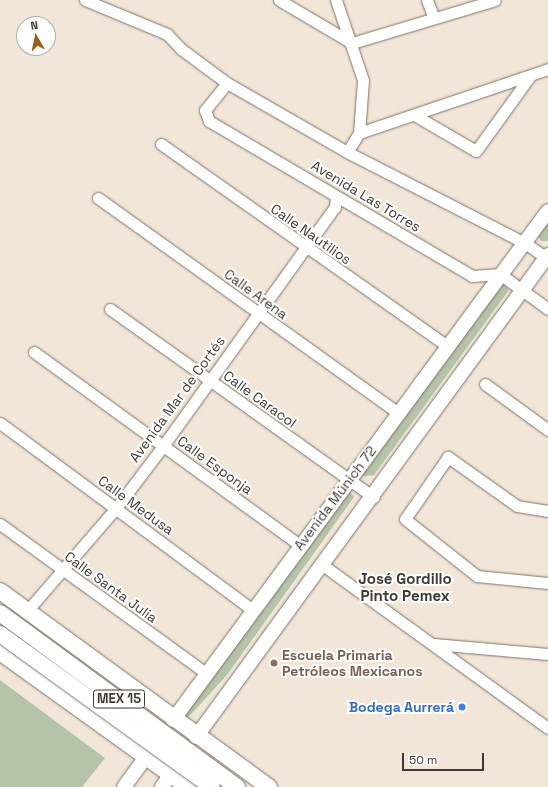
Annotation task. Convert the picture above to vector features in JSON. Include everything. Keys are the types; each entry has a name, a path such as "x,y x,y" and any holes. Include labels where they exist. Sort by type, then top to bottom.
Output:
{"highway":[{"path":"0,591 123,684 269,787"},
{"name":"MEX 15","path":"0,613 237,787"},
{"name":"MEX 15","path":"0,634 212,787"},
{"path":"0,652 146,758 166,781 188,787"},
{"path":"91,718 108,718 121,712 126,699 123,684"},
{"name":"Avenida Múnich 72","path":"146,758 173,720"},
{"path":"166,781 196,736"},
{"path":"204,787 205,776 214,766 238,766"}],"main road":[{"name":"Avenida Múnich 72","path":"173,720 300,545 350,481 446,345 548,211"},
{"path":"196,736 324,566 547,258"},
{"name":"Avenida Múnich 72","path":"124,787 146,758"}],"street":[{"name":"Avenida Las Torres","path":"85,0 167,34 180,49 227,83 347,152 525,243 547,258"},
{"path":"279,0 352,43 433,16 461,13 495,0"},
{"path":"336,0 352,43 363,80 359,133 347,152"},
{"path":"427,0 433,16"},
{"path":"359,133 416,116 548,69"},
{"path":"416,116 476,151 530,76"},
{"name":"Avenida Las Torres","path":"227,83 205,110 209,121 472,276 500,274"},
{"name":"Calle Nautilios","path":"161,144 304,248 446,345"},
{"name":"Avenida Mar de Cortés","path":"27,611 116,508 163,446 257,313 335,207 336,196"},
{"name":"Calle Arena","path":"98,198 398,413"},
{"path":"500,274 521,292 548,309"},
{"name":"Calle Caracol","path":"110,309 374,497"},
{"name":"Calle Esponja","path":"34,352 300,545"},
{"path":"485,384 548,430"},
{"name":"Calle Medusa","path":"0,424 253,610"},
{"path":"548,511 517,506 451,457 444,459 405,519 407,524 477,576 548,583"},
{"name":"Calle Santa Julia","path":"0,524 207,674"},
{"path":"324,566 548,728"},
{"path":"433,644 548,654"}],"green space":[{"path":"548,216 548,241 541,241 538,236"},
{"path":"500,280 509,290 374,475 359,477"},
{"path":"347,487 354,497 227,675 184,722 179,723"},
{"path":"0,680 105,758 82,787 0,787"}],"place":[{"name":"Escuela Primaria Petróleos Mexicanos","path":"274,663"},
{"name":"Bodega Aurrerá","path":"462,707"}],"district":[{"name":"José Gordillo Pinto Pemex","path":"405,586"}]}
